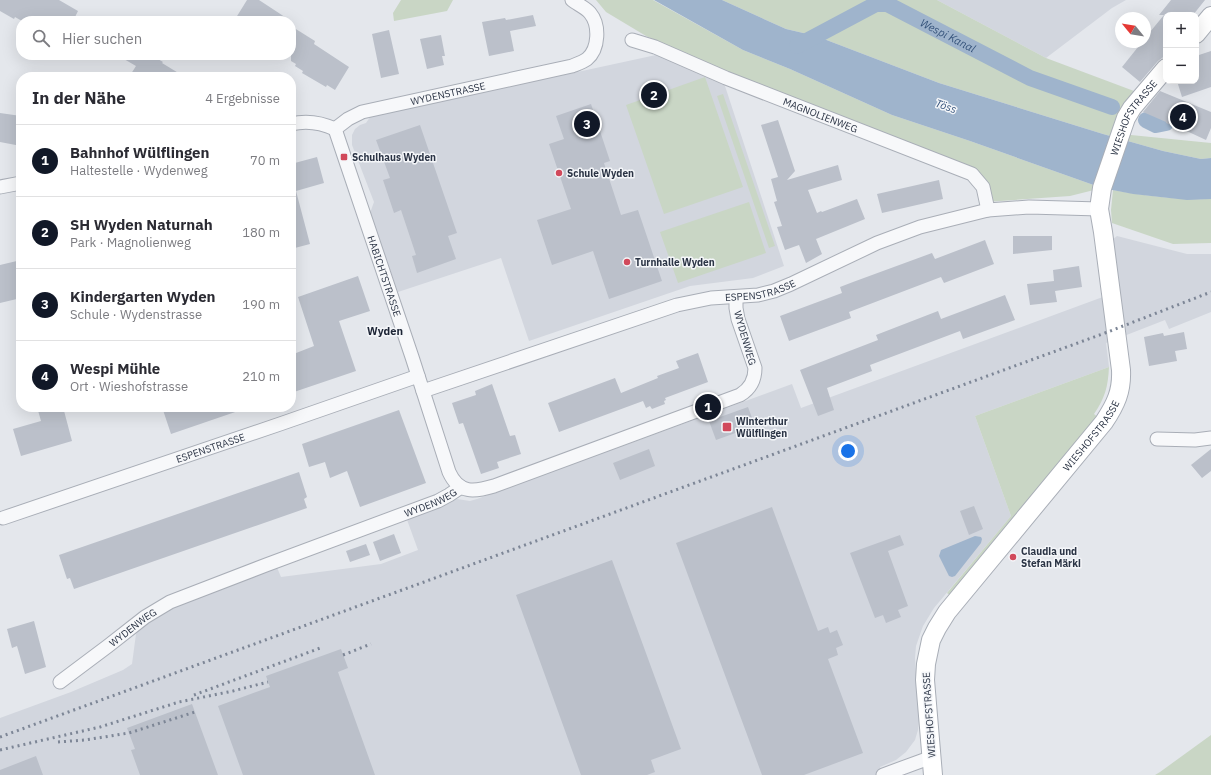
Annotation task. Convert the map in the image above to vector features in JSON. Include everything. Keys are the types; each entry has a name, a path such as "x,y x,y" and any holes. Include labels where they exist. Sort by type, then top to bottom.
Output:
{"street":[{"name":"WYDENSTRASSE","path":"335,130 348,119 362,112 572,66 586,59 594,50 597,38 596,26 590,13 572,0"},
{"path":"1199,30 1211,16"},
{"name":"MAGNOLIENWEG","path":"632,40 655,47 726,78 972,174 982,187 988,210"},
{"name":"WIESHOFSTRASSE","path":"933,775 925,671 928,652 937,628 947,612 1104,422 1120,392 1121,370 1099,209 1102,188 1126,118 1132,108 1163,72"},
{"path":"296,123 310,121 323,124 335,130"},
{"name":"HABICHTSTRASSE","path":"335,130 449,472 453,480 461,487"},
{"path":"0,188 16,184"},
{"name":"ESPENSTRASSE","path":"423,391 677,305 706,299 758,295 774,291 877,243 920,226 988,210 1029,207 1099,209"},
{"name":"WYDENWEG","path":"60,682 145,616 170,602 259,567 438,501 449,496 461,487 470,490 477,490 494,486 745,392 752,384 755,374 738,319 736,297"},
{"name":"ESPENSTRASSE","path":"3,518 418,376"},
{"path":"1157,439 1195,440 1211,438"},
{"path":"883,775 932,757"}],"shaded area":[{"path":"937,0 1126,0 1112,8 1046,58"},
{"name":"Schule Wyden","path":"656,55 663,56 722,82 725,86 784,266 753,278 690,286 529,341 501,258 398,292 370,213 374,202 352,145 352,135 355,129 366,123 370,117"},
{"path":"1117,236 1187,254 1211,254 1211,312 1169,329 1165,320 1106,343 1109,367 975,416 1011,516 934,608 923,626 916,646 915,658 919,720 918,730 915,740 906,752 896,760 880,767 882,775 0,775 0,718 71,692 123,670 132,664 136,634 139,628 161,611 276,565 281,577 381,564 418,550 406,517 457,499 470,501 477,499 792,384 801,408 1119,291 1112,240"}],"green space":[{"path":"401,0 453,0 447,11 394,21 393,13"},
{"path":"596,0 653,0 743,50 790,69 892,115 1102,188 1070,196 986,202 972,174 847,124 646,36 606,12"},
{"path":"722,0 937,0 1046,58 1134,91 1141,97 1121,134 1211,143 1211,158 1201,159 1163,151 939,83 816,36 786,29"},
{"path":"705,77 743,187 664,214 626,105"},
{"path":"723,94 775,246 769,248 717,96"},
{"path":"1113,190 1162,197 1211,199 1211,243 1173,244 1112,223 1111,210"},
{"path":"749,202 766,253 678,283 660,232"},
{"path":"1109,367 1108,381 1105,392 1101,403 1094,414 1104,422 957,601 947,593 1011,516 975,416"},
{"path":"1211,735 1211,775 1155,775 1160,772"}],"water":[{"name":"Töss","path":"654,0 722,0 786,29 816,36 939,83 1163,151 1201,159 1211,158 1211,199 1187,200 1133,194 1102,188 892,115 790,69 743,50"},
{"path":"975,536 981,537 981,543 955,576 949,576 939,556 941,550"}],"building":[{"path":"0,0 59,0 78,11 76,16 16,16 14,19 0,11"},
{"path":"247,0 259,0 283,16 237,16"},
{"path":"1171,0 1205,0 1195,12 1163,12 1163,15 1159,15"},
{"path":"533,15 536,26 510,31 514,51 489,56 482,22 505,18 506,20"},
{"path":"1163,16 1163,57 1140,82 1122,67 1137,48 1151,48 1151,31"},
{"path":"296,29 315,41 314,44 349,67 335,90 327,85 326,87 302,73 303,71 295,66 296,64 291,61 296,60"},
{"path":"389,30 399,74 381,78 372,34"},
{"path":"441,35 445,56 442,56 444,65 427,69 420,39"},
{"path":"1211,51 1211,87 1182,97 1178,84 1199,84 1199,55"},
{"path":"126,60 160,60 177,72 132,72 136,66"},
{"path":"1160,91 1211,112 1211,128 1206,140 1143,112"},
{"path":"591,104 610,161 604,163 621,215 638,210 662,281 609,299 593,251 552,265 537,220 571,209 549,144 564,139 556,116"},
{"path":"0,113 16,115 16,145 0,142"},
{"path":"778,120 795,171 787,180 838,165 842,180 808,190 817,213 857,199 865,219 816,239 822,254 806,263 799,245 785,250 777,227 782,226 774,202 777,201 771,179 778,177 761,125"},
{"path":"420,125 457,233 448,236 456,259 417,273 412,256 416,255 401,210 394,213 383,180 390,178 376,140"},
{"path":"317,157 324,183 296,191 296,163"},
{"path":"939,180 943,199 882,213 877,194"},
{"path":"296,191 310,244 296,248"},
{"path":"1013,236 1052,236 1052,250 1013,254"},
{"path":"985,240 994,264 944,283 941,277 849,312 851,318 789,341 780,316 842,293 840,287 853,282 932,253 935,259"},
{"path":"16,261 16,299 0,303 0,265"},
{"path":"1079,266 1082,287 1055,291 1057,302 1030,305 1027,284 1054,281 1053,270"},
{"path":"358,276 370,311 339,321 356,371 296,391 296,353 314,346 298,297"},
{"path":"1005,295 1015,320 963,339 960,331 870,365 872,371 827,388 834,410 818,416 800,370 878,340 876,335 938,311 941,319"},
{"path":"1184,332 1187,349 1175,351 1177,361 1149,366 1144,337 1163,333 1164,336"},
{"path":"698,353 708,382 665,398 665,404 652,409 650,406 646,408 643,401 559,432 548,403 615,378 621,393 658,378 657,376 679,368 676,361"},
{"path":"492,384 510,436 515,435 521,454 497,462 499,468 481,474 463,423 459,424 452,403 476,395 475,391"},
{"path":"748,407 755,426 716,440 709,421"},
{"path":"399,410 426,483 360,507 347,471 330,478 325,462 309,467 302,444"},
{"path":"38,412 64,412 72,441 21,456 13,429 41,421"},
{"path":"164,412 235,412 171,434"},
{"path":"649,449 655,466 620,480 613,463"},
{"path":"1211,449 1211,471 1202,478 1191,465"},
{"path":"299,472 307,497 304,499 307,508 74,589 70,578 67,579 59,555"},
{"path":"974,506 983,529 969,535 960,511"},
{"path":"772,507 818,631 828,627 830,633 837,630 843,645 836,648 838,655 828,659 863,753 804,775 762,775 676,543"},
{"path":"394,534 401,553 380,561 373,542"},
{"path":"900,535 904,545 888,551 908,606 898,610 901,617 886,623 883,615 875,618 850,553"},
{"path":"366,544 370,555 350,562 346,551"},
{"path":"612,560 681,749 651,760 655,772 647,775 581,775 516,595"},
{"path":"34,621 46,667 25,674 17,646 12,648 7,629"},
{"path":"341,649 348,668 338,672 375,775 243,775 218,706 270,687 266,676"},
{"path":"192,704 218,775 140,775 131,750 135,749 127,728"},
{"path":"36,756 43,775 0,775 0,770"}],"waterway":[{"name":"Wespi Kanal","path":"797,46 876,4 887,4 1030,78 1112,107"},
{"name":"Wespi Kanal","path":"1146,120 1156,125 1166,123"}],"railway":[{"path":"0,737 1105,333 1211,292"},
{"path":"343,655 371,644"},
{"path":"194,695 323,647"},
{"path":"0,750 100,727 179,702 268,682"},
{"path":"58,742 85,740 129,733 195,712"}],"place":[{"name":"SH Wyden Naturnah","path":"654,95"},
{"name":"Wespi Mühle","path":"1183,117"},
{"name":"Kindergarten Wyden","path":"587,124"},
{"name":"Schulhaus Wyden","path":"344,157"},
{"name":"Schule Wyden","path":"559,173"},
{"name":"Turnhalle Wyden","path":"627,262"},
{"name":"Bahnhof Wülflingen","path":"708,407"},
{"name":"Winterthur Wülflingen","path":"727,427"},
{"name":"Claudia und Stefan Märki","path":"1013,557"}],"district":[{"name":"Wyden","path":"385,331"}]}
